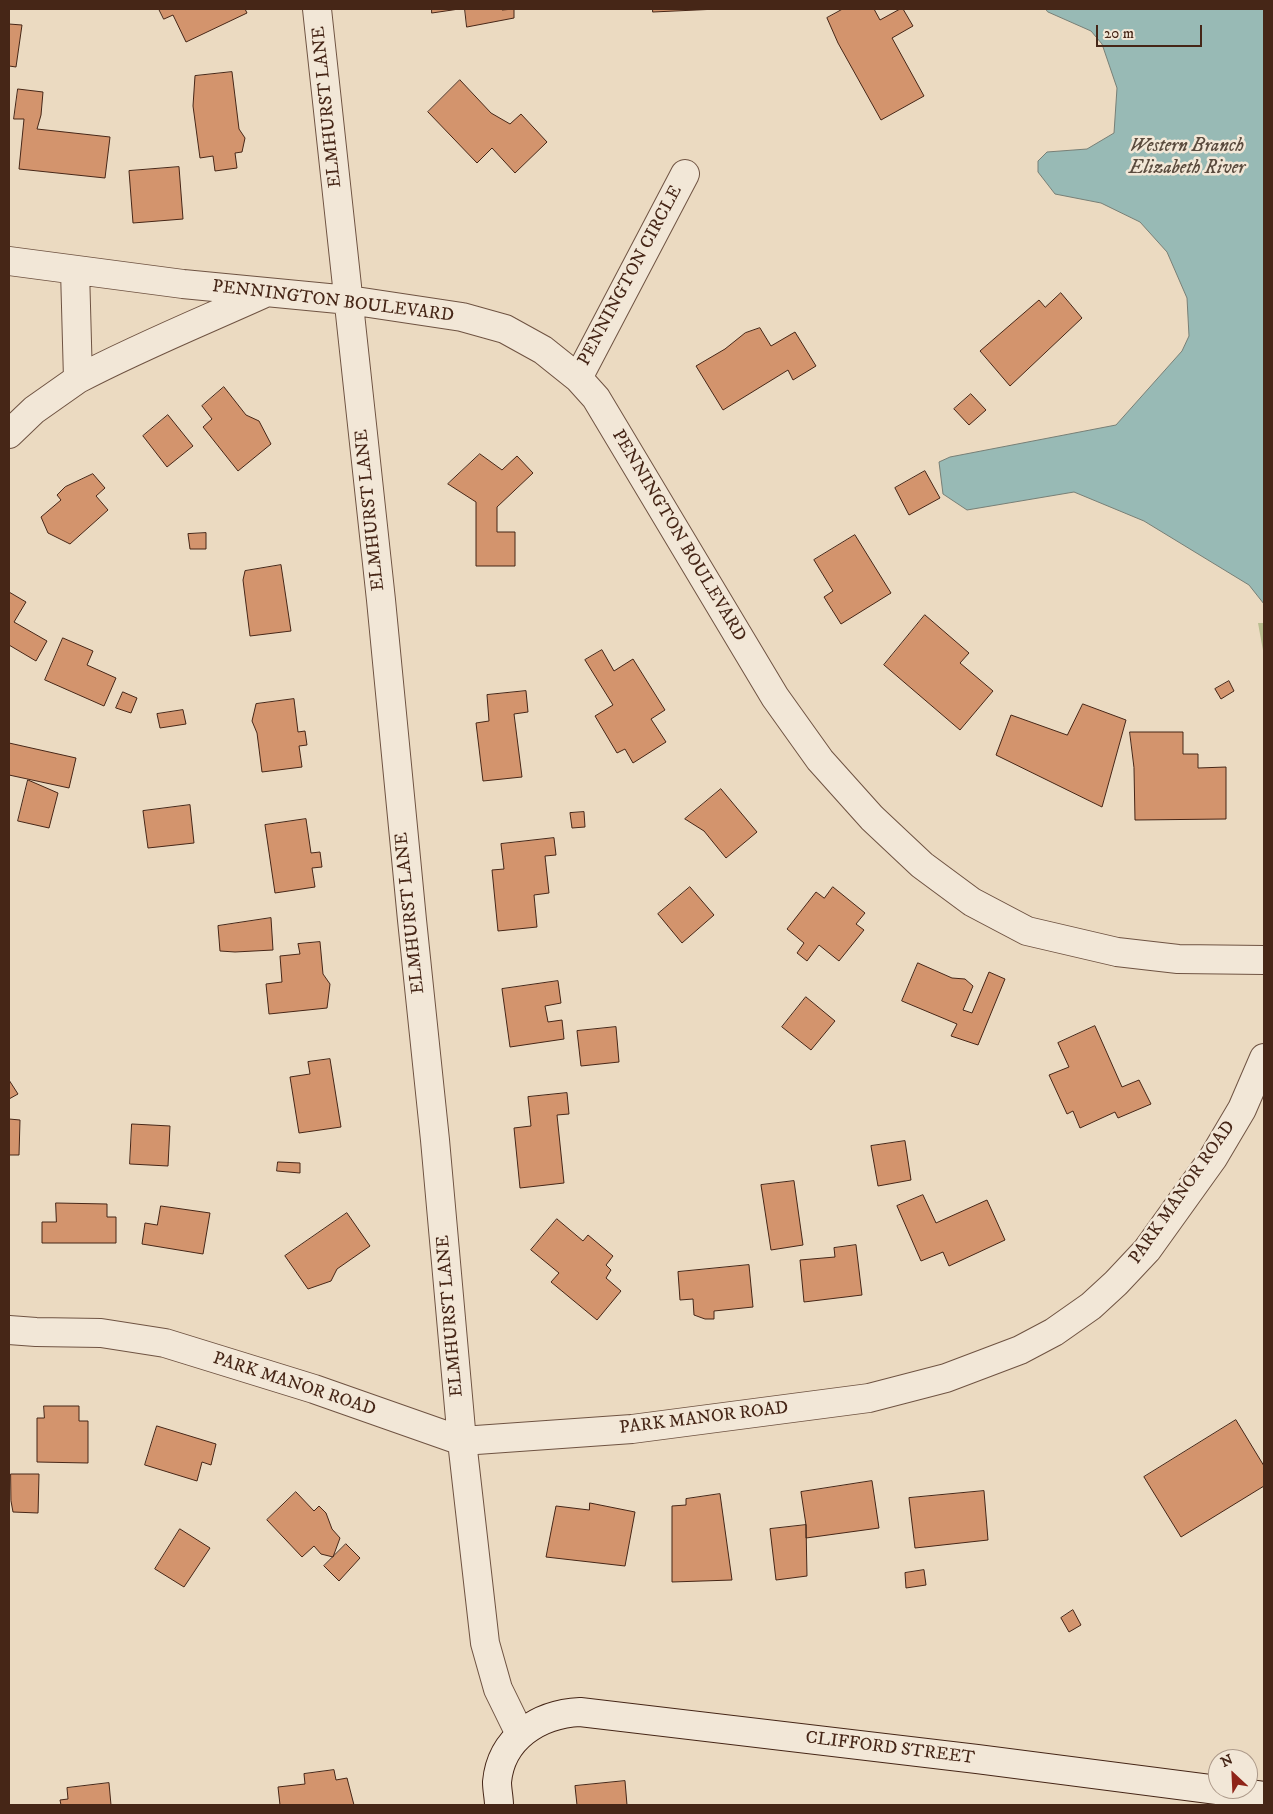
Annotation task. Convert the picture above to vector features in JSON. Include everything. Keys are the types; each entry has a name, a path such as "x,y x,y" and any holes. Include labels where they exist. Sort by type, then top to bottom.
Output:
{"street":[{"name":"ELMHURST LANE","path":"317,9 349,300 435,1140 462,1441 485,1643 498,1689 520,1734"},
{"name":"PENNINGTON CIRCLE","path":"578,378 684,174"},
{"name":"PENNINGTON BOULEVARD","path":"9,261 184,284 349,300 462,317 504,329 543,350 578,378 596,398 774,697 820,760 872,818 922,865 972,902 1027,931 1117,952 1178,959 1264,960"},
{"path":"75,270 78,379"},
{"path":"9,434 34,410 78,379 125,354 159,341 266,292"},
{"name":"PARK MANOR ROAD","path":"9,1330 101,1333 165,1343 314,1390 462,1441 632,1429 869,1398 946,1378 1020,1350 1054,1332 1091,1306 1147,1250 1213,1158 1242,1109 1264,1058"},
{"name":"CLIFFORD STREET","path":"520,1734 541,1720 565,1713 580,1712 977,1759 1264,1796"},
{"path":"500,1805 497,1783 502,1763 511,1745 520,1734"}],"green space":[{"path":"1258,623 1264,623 1264,656"}],"water":[{"name":"Western Branch Elizabeth River","path":"1046,9 1264,9 1264,604 1249,585 1144,521 1074,492 967,510 943,494 939,462 950,457 1116,425 1182,351 1189,336 1187,298 1167,252 1140,222 1101,203 1055,194 1038,172 1038,161 1047,152 1087,149 1114,133 1117,88 1102,44 1091,31 1048,12"}],"building":[{"path":"159,9 245,9 247,13 186,42 173,15 164,19"},
{"path":"432,9 459,9 432,13"},
{"path":"465,9 514,9 514,18 467,27"},
{"path":"653,9 718,9 653,12"},
{"path":"843,9 874,9 880,20 903,9 913,26 892,38 924,96 881,120 838,43 827,18"},
{"path":"9,24 22,25 16,67 9,66"},
{"path":"232,72 239,129 245,138 242,152 235,153 237,168 215,171 213,156 200,158 193,106 195,76"},
{"path":"460,80 491,113 510,124 521,114 547,142 515,173 492,148 477,163 428,112"},
{"path":"18,89 43,92 41,115 37,129 110,137 105,178 19,169 24,119 14,119"},
{"path":"179,167 183,219 133,223 129,171"},
{"path":"1061,293 1082,318 1010,386 980,351 1039,300 1045,307"},
{"path":"760,328 771,346 795,332 816,366 793,380 788,370 723,410 696,366 725,349 745,333"},
{"path":"224,387 246,415 259,421 271,444 238,471 203,427 212,419 202,406"},
{"path":"971,394 986,410 969,425 954,409"},
{"path":"168,415 193,446 167,467 143,436"},
{"path":"480,454 502,470 517,456 533,473 497,507 497,532 515,532 515,566 476,566 476,502 448,484"},
{"path":"925,471 940,498 909,515 895,488"},
{"path":"93,474 105,488 96,496 108,510 70,544 48,533 41,517 61,500 57,495 65,487"},
{"path":"206,533 206,549 190,549 188,534"},
{"path":"855,535 891,593 841,624 824,597 833,591 814,560"},
{"path":"281,565 291,631 250,636 243,580 245,571"},
{"path":"9,592 26,602 14,622 47,641 36,661 9,645"},
{"path":"925,615 969,653 960,663 993,691 960,730 884,665"},
{"path":"63,638 93,651 87,665 116,678 104,706 45,680"},
{"path":"602,650 614,671 633,659 665,710 651,719 666,742 633,763 625,749 617,753 595,716 613,705 585,660"},
{"path":"1229,681 1234,691 1221,699 1215,689"},
{"path":"526,691 528,712 514,714 522,777 483,781 476,723 489,721 487,695"},
{"path":"123,692 137,698 131,713 116,708"},
{"path":"294,699 298,732 305,731 307,745 299,746 302,767 262,772 257,733 252,721 256,704"},
{"path":"1083,704 1126,720 1102,807 996,755 1011,715 1067,735"},
{"path":"183,710 186,724 160,728 157,714"},
{"path":"1130,732 1183,732 1183,754 1198,754 1198,768 1226,767 1226,819 1135,820 1134,768"},
{"path":"9,743 76,758 69,788 9,775"},
{"path":"28,780 58,793 49,828 18,821"},
{"path":"721,789 757,832 726,858 704,831 685,819"},
{"path":"190,805 194,843 148,848 143,811"},
{"path":"584,812 585,827 572,828 570,813"},
{"path":"306,819 311,853 320,852 322,867 312,868 315,887 275,893 265,825"},
{"path":"554,838 556,855 545,856 549,893 534,895 537,927 498,931 492,870 504,869 501,844"},
{"path":"690,887 714,915 682,943 658,914"},
{"path":"833,887 865,913 856,924 864,930 839,961 819,945 807,961 797,953 804,943 787,929 816,892 824,898"},
{"path":"271,918 273,950 220,951 218,926"},
{"path":"320,942 323,974 330,984 327,1008 269,1014 266,984 282,982 280,956 300,954 298,944"},
{"path":"918,963 952,978 965,979 973,986 963,1010 972,1013 989,972 1005,979 978,1045 951,1036 957,1024 902,1001"},
{"path":"558,981 561,1003 545,1006 548,1022 562,1020 564,1039 510,1047 502,989"},
{"path":"806,997 835,1021 811,1050 782,1027"},
{"path":"1095,1026 1122,1087 1139,1080 1151,1104 1118,1118 1115,1112 1080,1128 1073,1111 1067,1114 1049,1075 1069,1067 1058,1043"},
{"path":"616,1027 619,1062 581,1066 577,1031"},
{"path":"330,1059 341,1127 299,1133 290,1077 310,1074 308,1062"},
{"path":"9,1080 18,1094 9,1099"},
{"path":"567,1093 569,1114 557,1115 564,1183 520,1188 514,1128 531,1126 528,1097"},
{"path":"9,1119 20,1120 19,1155 9,1155"},
{"path":"132,1124 170,1126 168,1166 130,1164"},
{"path":"905,1141 911,1180 878,1186 871,1146"},
{"path":"278,1162 300,1163 300,1173 277,1171"},
{"path":"794,1181 803,1245 771,1250 761,1185"},
{"path":"923,1195 936,1223 987,1200 1005,1240 949,1266 943,1252 921,1261 897,1206"},
{"path":"56,1203 107,1204 107,1217 116,1217 116,1243 42,1243 42,1222 56,1222"},
{"path":"161,1206 210,1213 203,1254 142,1244 145,1223 157,1225"},
{"path":"347,1213 370,1246 337,1269 331,1281 308,1289 285,1256"},
{"path":"557,1219 583,1241 588,1235 613,1256 606,1265 611,1270 606,1278 621,1291 597,1320 551,1282 559,1273 531,1250"},
{"path":"856,1245 862,1295 804,1302 800,1260 835,1257 834,1248"},
{"path":"749,1265 753,1307 714,1311 714,1319 705,1319 694,1315 693,1299 680,1300 678,1272"},
{"path":"44,1406 79,1406 79,1421 88,1421 88,1463 37,1462 37,1418 44,1418"},
{"path":"1236,1420 1264,1466 1264,1486 1181,1537 1144,1477"},
{"path":"157,1426 216,1444 211,1465 202,1462 197,1481 145,1465"},
{"path":"11,1474 39,1474 38,1513 13,1512"},
{"path":"872,1481 879,1528 806,1538 801,1492"},
{"path":"984,1491 988,1540 915,1548 909,1498"},
{"path":"296,1492 314,1511 319,1506 326,1513 332,1529 340,1538 333,1557 321,1554 314,1546 302,1557 267,1520"},
{"path":"720,1494 732,1580 672,1582 672,1506 686,1505 686,1499"},
{"path":"590,1503 635,1512 625,1566 546,1557 556,1506 589,1510"},
{"path":"806,1525 807,1576 776,1580 770,1529"},
{"path":"180,1529 210,1548 184,1587 155,1569"},
{"path":"346,1544 360,1558 339,1581 324,1566"},
{"path":"924,1570 926,1585 906,1588 905,1573"},
{"path":"1073,1610 1081,1625 1069,1632 1061,1618"},
{"path":"334,1770 336,1780 347,1778 354,1805 280,1805 278,1787 305,1784 304,1774"},
{"path":"625,1781 627,1805 577,1805 575,1786"},
{"path":"109,1783 111,1805 61,1805 60,1800 68,1799 67,1788"}]}
